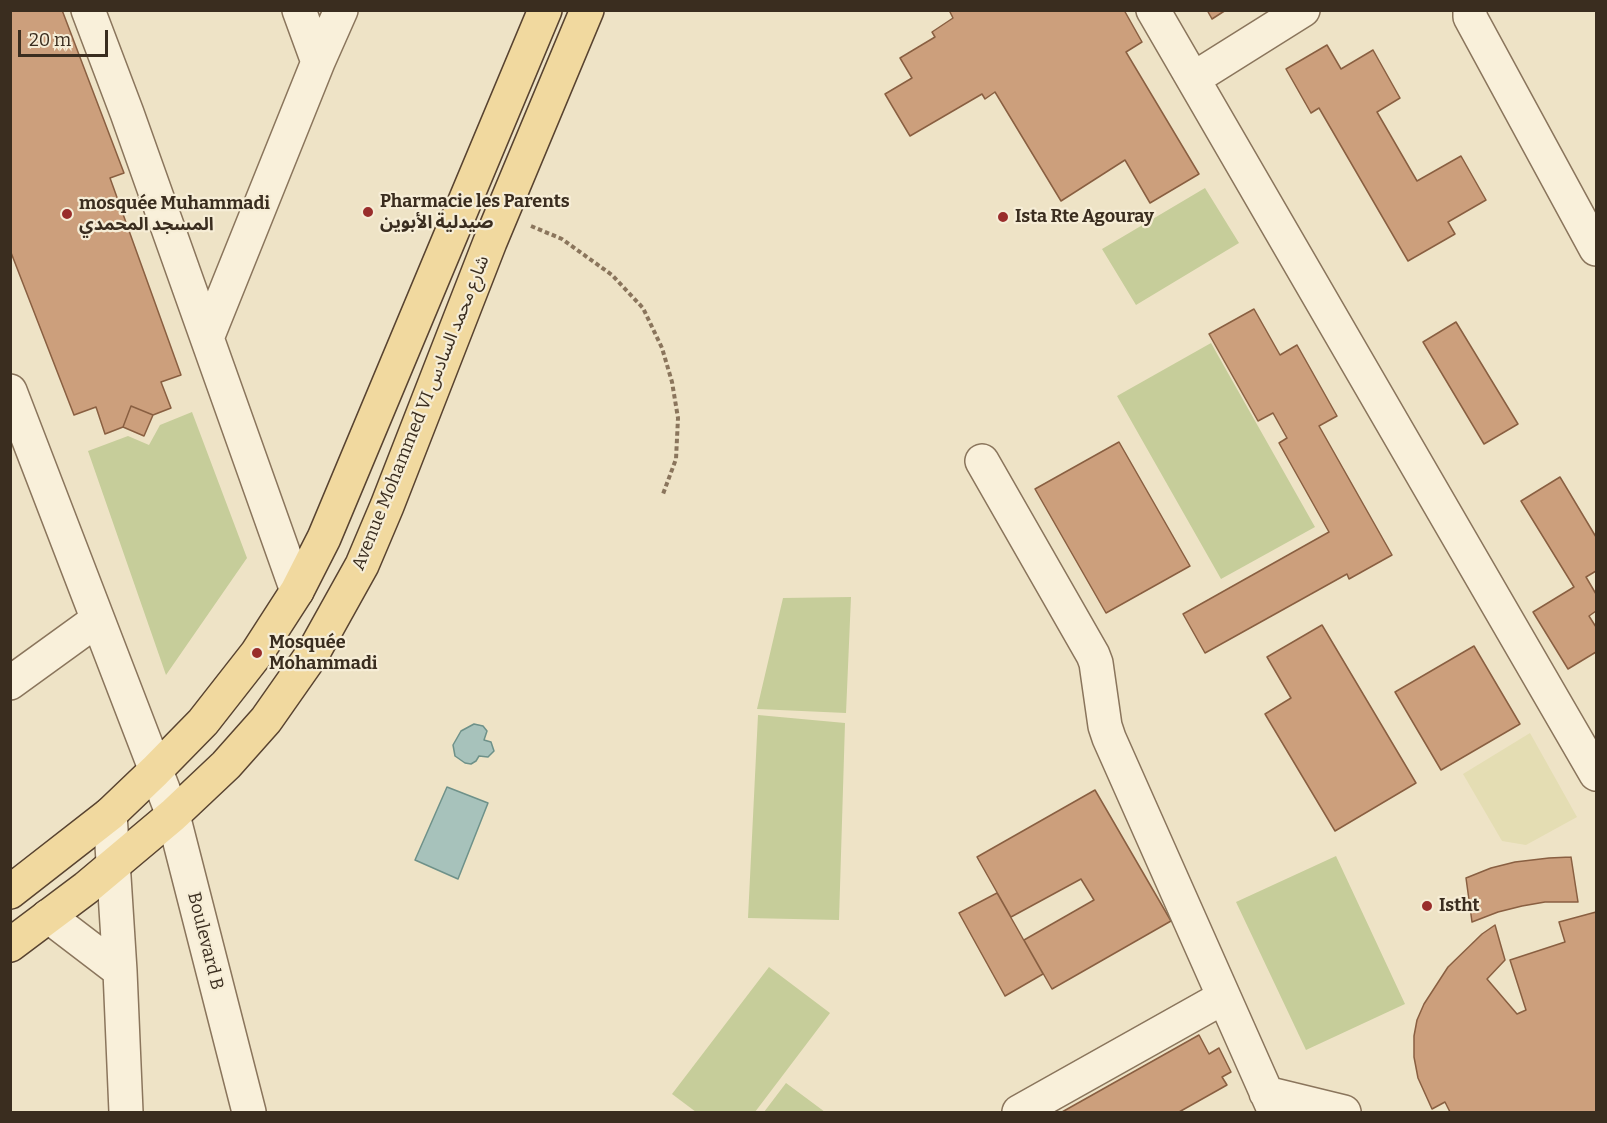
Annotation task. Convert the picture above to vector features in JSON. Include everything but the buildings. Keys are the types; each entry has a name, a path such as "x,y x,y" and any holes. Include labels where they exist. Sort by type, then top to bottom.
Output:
{"main road":[{"path":"10,892 110,814 202,722 257,653 297,591 324,538 545,10"},
{"name":"Avenue Mohammed VI شارع محمد السادس","path":"10,945 173,815 234,756 295,682 339,609 362,565 502,213 587,10"},
{"path":"257,653 295,682"}],"street":[{"path":"88,10 297,591"},
{"path":"299,10 318,63"},
{"path":"207,338 341,10"},
{"path":"1152,10 1596,774"},
{"path":"1193,79 1303,10"},
{"path":"1470,10 1470,17 1594,241"},
{"name":"Boulevard B","path":"10,391 173,815 249,1113"},
{"path":"982,461 1093,655 1109,738 1270,1103 1344,1113"},
{"path":"10,683 97,620"},
{"path":"110,814 126,1113"},
{"path":"48,916 120,971"},
{"path":"1019,1113 1224,997"}],"path":[{"path":"502,213 572,245 612,275 643,308 662,348 672,382 678,418 676,459 663,494"}],"shaded area":[{"path":"1530,733 1577,817 1526,845 1502,841 1463,774"}],"green space":[{"path":"1205,188 1239,243 1136,305 1102,249"},
{"path":"1211,343 1315,527 1221,579 1117,396"},
{"path":"192,412 247,558 166,675 88,451 128,436 149,445 160,425"},
{"path":"851,597 846,713 757,709 783,598"},
{"path":"758,715 845,723 839,920 748,918"},
{"path":"1336,856 1405,1004 1306,1050 1236,902"},
{"path":"769,967 830,1013 755,1112 696,1112 672,1094"},
{"path":"786,1083 825,1112 764,1112"}],"water":[{"path":"474,724 483,726 487,731 484,740 491,742 494,751 488,757 479,756 471,764 455,756 453,745 461,731"},
{"path":"447,787 488,803 458,879 415,860"}],"place":[{"name":"Pharmacie les Parents صيدلية الأبوين","path":"368,212"},
{"name":"mosquée Muhammadi المسجد المحمدي","path":"67,214"},
{"name":"Ista Rte Agouray","path":"1003,217"},
{"name":"Mosquée Mohammadi","path":"257,653"},
{"name":"Istht","path":"1427,906"}]}
